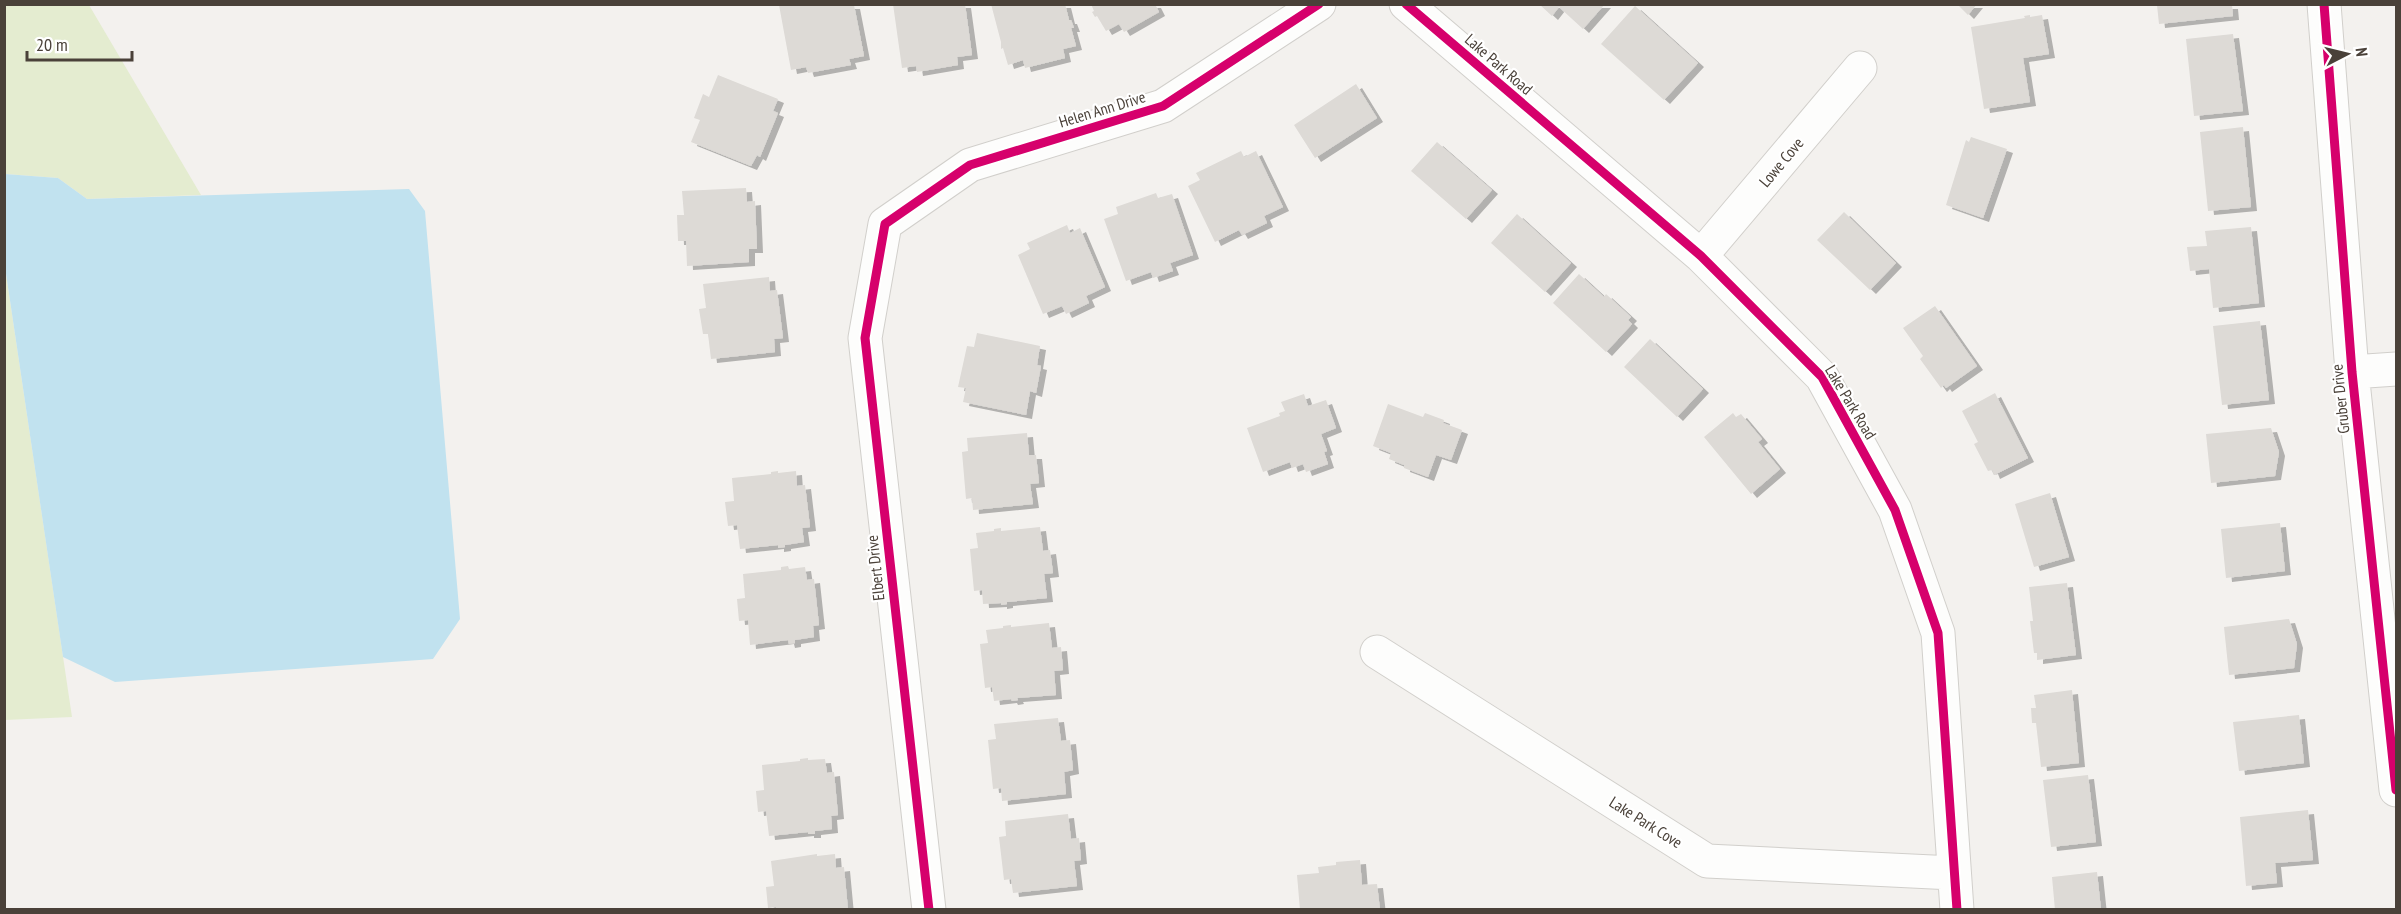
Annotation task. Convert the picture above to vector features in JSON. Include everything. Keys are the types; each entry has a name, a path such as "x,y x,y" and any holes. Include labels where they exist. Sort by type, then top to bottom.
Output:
{"street":[{"name":"Helen Ann Drive","path":"885,224 970,165 1163,106 1319,4"},
{"name":"Lake Park Road","path":"1406,4 1701,256 1822,376 1895,510 1938,633 1957,909"},
{"name":"Gruber Drive","path":"2324,4 2352,372 2397,790"},
{"name":"Lowe Cove","path":"1701,256 1860,68"},
{"name":"Elbert Drive","path":"885,224 865,338 929,909"},
{"path":"2352,372 2397,369"},
{"name":"Lake Park Cove","path":"1377,652 1707,861 1953,873"}],"green space":[{"path":"4,5 89,5 201,195 87,199 58,178 5,174"},
{"path":"5,267 72,717 5,720"}],"water":[{"path":"5,174 58,178 87,199 409,189 425,211 460,619 433,659 115,682 63,657 5,267"}],"building":[{"path":"893,4 965,4 972,55 957,57 958,65 917,72 916,66 902,68"},
{"path":"991,4 1065,4 1069,20 1074,28 1071,28 1076,46 1063,49 1065,58 1025,68 1023,60 1008,65 1003,48 1001,49"},
{"path":"1091,4 1155,4 1159,12 1124,32 1119,24 1106,31 1092,12 1094,11"},
{"path":"1539,4 1605,4 1583,29 1559,7 1552,16"},
{"path":"1957,4 1977,4 1968,15"},
{"path":"779,5 854,5 864,56 849,59 851,65 808,73 806,67 791,70"},
{"path":"2157,5 2232,5 2233,16 2159,24"},
{"path":"1635,6 1698,63 1664,100 1601,44"},
{"path":"2030,15 2030,17 2042,15 2049,54 2023,58 2030,102 1984,109 1971,27 2025,18 2024,16"},
{"path":"2233,34 2243,111 2194,116 2186,39"},
{"path":"718,75 778,99 773,111 778,113 760,157 757,155 751,166 691,142 700,120 694,118 703,94 709,97"},
{"path":"1356,84 1377,118 1315,158 1294,125"},
{"path":"2243,127 2251,207 2208,211 2200,132"},
{"path":"1971,137 2007,149 1983,218 1946,205 1966,140 1969,142"},
{"path":"1437,142 1492,190 1466,219 1411,171"},
{"path":"1241,151 1244,157 1256,151 1283,207 1264,216 1267,223 1242,235 1239,230 1215,242 1188,186 1200,180 1196,173"},
{"path":"746,188 747,202 755,201 757,249 749,249 749,262 687,266 686,241 678,241 677,215 684,215 682,191"},
{"path":"1156,193 1158,198 1172,194 1193,255 1170,263 1173,271 1153,278 1151,272 1126,281 1104,219 1118,214 1116,207"},
{"path":"1844,212 1896,263 1870,290 1817,240"},
{"path":"1517,214 1571,263 1545,292 1491,243"},
{"path":"1067,225 1070,233 1080,228 1105,287 1086,296 1089,303 1066,314 1062,306 1043,314 1018,255 1030,249 1027,243"},
{"path":"2251,227 2259,303 2213,308 2209,269 2190,271 2187,247 2207,246 2205,231"},
{"path":"1579,274 1631,317 1628,320 1632,324 1606,352 1553,303"},
{"path":"769,277 770,291 777,290 783,338 774,339 775,352 711,359 708,334 703,334 699,309 706,308 703,284"},
{"path":"1935,306 1977,366 1946,388 1944,385 1941,388 1920,359 1923,356 1903,328"},
{"path":"2260,321 2269,400 2222,405 2213,326"},
{"path":"977,333 1040,346 1037,365 1041,366 1036,393 1030,391 1026,415 963,402 966,388 958,387 967,346 974,347"},
{"path":"1650,339 1703,389 1677,417 1624,367"},
{"path":"1995,393 2028,458 1994,475 1992,470 1988,471 1974,444 1978,442 1962,411"},
{"path":"1304,394 1308,406 1326,400 1336,428 1321,434 1327,451 1324,452 1328,464 1306,472 1303,464 1292,468 1290,462 1263,472 1247,428 1280,416 1279,413 1285,411 1281,402"},
{"path":"1388,404 1423,417 1425,413 1462,430 1451,460 1436,455 1428,477 1404,468 1404,465 1389,459 1391,453 1373,446"},
{"path":"1733,413 1736,417 1741,414 1762,439 1758,442 1780,469 1751,494 1704,437"},
{"path":"2271,428 2279,452 2275,476 2211,483 2206,434"},
{"path":"1027,433 1029,455 1036,455 1039,483 1030,484 1033,504 973,510 972,498 966,499 962,452 968,451 967,438"},
{"path":"778,471 778,473 796,471 797,486 805,485 810,527 802,528 804,542 778,548 778,545 740,549 737,525 728,526 725,502 734,501 732,478 771,474 771,472"},
{"path":"2050,493 2069,557 2034,567 2015,504"},
{"path":"2280,523 2285,571 2226,578 2221,529"},
{"path":"1040,527 1043,551 1050,550 1053,573 1044,574 1047,598 1007,602 1001,605 1001,603 983,604 982,590 974,591 970,549 978,548 976,533 1001,528 1001,531"},
{"path":"788,566 789,569 805,567 807,580 814,579 819,625 813,626 814,637 795,640 795,643 789,644 788,640 750,645 748,620 739,621 737,599 745,598 743,574 781,570 781,567"},
{"path":"2067,583 2076,655 2037,660 2030,621 2033,621 2029,587"},
{"path":"2289,619 2297,644 2294,668 2229,675 2224,627"},
{"path":"1049,623 1052,648 1061,647 1063,670 1054,671 1056,695 994,701 992,687 985,688 980,644 988,643 986,630 1011,625 1011,627"},
{"path":"2072,690 2079,763 2041,767 2036,723 2032,723 2031,708 2036,708 2034,695"},
{"path":"2299,715 2304,763 2239,771 2233,722"},
{"path":"1058,718 1061,741 1070,740 1073,770 1064,772 1066,794 1002,801 1001,788 993,789 988,740 996,739 994,724"},
{"path":"808,758 808,760 825,759 827,773 834,772 838,815 831,816 832,829 815,831 815,834 808,834 808,832 769,836 766,811 758,812 756,791 764,790 762,765"},
{"path":"2088,775 2096,842 2051,847 2043,780"},
{"path":"2308,810 2313,860 2275,863 2277,883 2246,886 2240,817"},
{"path":"1068,814 1071,839 1079,838 1081,860 1074,861 1077,886 1013,893 1011,879 1004,880 999,837 1006,836 1005,821"},
{"path":"817,854 817,856 835,854 836,868 844,867 848,910 768,908 766,887 774,886 771,861"},
{"path":"1360,860 1362,885 1377,884 1380,910 1300,910 1297,875 1319,873 1318,867 1336,865 1336,862"},
{"path":"2097,872 2101,910 2055,910 2052,877"}],"cycle path":[{"path":"929,910 865,338 885,224 970,165 1163,106 1319,4"},
{"path":"1406,4 1701,256 1822,377 1895,510 1938,633 1957,910"},
{"path":"2324,4 2352,372 2396,790"}]}
